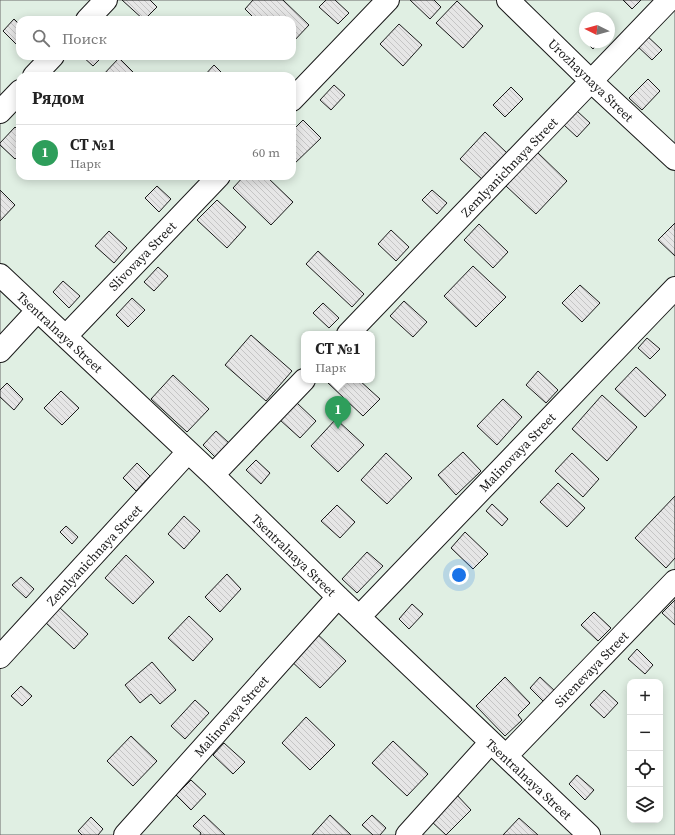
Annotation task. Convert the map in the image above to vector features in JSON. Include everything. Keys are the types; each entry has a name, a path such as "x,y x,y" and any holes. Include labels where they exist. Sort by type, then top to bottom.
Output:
{"street":[{"path":"91,16 106,0"},
{"path":"296,96 388,0"},
{"name":"Urozhaynaya Street","path":"508,0 592,82 675,159"},
{"name":"Zemlyanichnaya Street","path":"351,331 592,82 669,0"},
{"path":"38,72 49,60"},
{"path":"0,112 16,94"},
{"name":"Slivovaya Street","path":"66,336 215,180"},
{"name":"Tsentralnaya Street","path":"0,275 36,311 66,336 213,475 338,597 360,616 498,750 589,835"},
{"name":"Malinovaya Street","path":"360,616 675,288"},
{"path":"0,351 36,311"},
{"path":"213,475 301,383"},
{"name":"Zemlyanichnaya Street","path":"0,657 188,452"},
{"name":"Sirenevaya Street","path":"407,835 675,581"},
{"name":"Malinovaya Street","path":"125,835 338,597"}],"green space":[{"path":"0,0 675,0 675,835 0,835"}],"building":[{"path":"122,0 150,0 157,7 148,16 140,16"},
{"path":"253,0 283,0 309,25 296,39 296,16 252,16 245,9"},
{"path":"326,0 335,0 349,13 338,24 319,7"},
{"path":"410,0 434,0 441,7 430,19"},
{"path":"623,0 641,0 632,9"},
{"path":"457,1 483,26 463,48 436,23"},
{"path":"14,19 16,21 16,44 3,31"},
{"path":"399,24 422,45 403,66 380,44"},
{"path":"645,34 662,50 652,60 635,44"},
{"path":"86,60 99,60 93,66"},
{"path":"117,60 121,60 133,72 106,72"},
{"path":"214,65 221,72 208,72"},
{"path":"648,79 660,91 642,110 629,98"},
{"path":"334,85 345,95 331,110 320,100"},
{"path":"511,87 523,99 505,117 493,105"},
{"path":"577,111 590,123 577,137 564,125"},
{"path":"303,120 321,138 296,162 296,127"},
{"path":"15,127 16,128 15,159 0,145 0,143"},
{"path":"485,132 508,154 483,180 460,159"},
{"path":"537,152 567,181 536,214 506,186"},
{"path":"240,180 270,180 293,202 271,225 233,188"},
{"path":"157,186 171,199 159,212 145,198"},
{"path":"0,190 15,205 0,221"},
{"path":"432,190 447,203 437,214 422,200"},
{"path":"217,200 246,227 227,248 197,220"},
{"path":"675,223 675,256 658,240"},
{"path":"479,224 508,252 493,268 464,240"},
{"path":"391,230 409,247 396,261 378,244"},
{"path":"109,231 127,248 114,263 95,246"},
{"path":"318,251 364,294 352,307 306,264"},
{"path":"473,266 506,297 476,327 444,296"},
{"path":"158,267 168,276 154,291 144,282"},
{"path":"63,281 80,296 69,308 53,292"},
{"path":"580,285 600,303 582,322 562,303"},
{"path":"132,298 145,310 128,327 116,315"},
{"path":"404,301 427,322 413,337 390,316"},
{"path":"323,303 339,318 329,328 313,313"},
{"path":"251,335 292,371 266,401 225,365"},
{"path":"647,338 660,349 650,359 638,348"},
{"path":"636,367 666,395 645,417 615,389"},
{"path":"538,371 558,390 546,403 526,385"},
{"path":"173,375 209,409 187,432 151,399"},
{"path":"7,383 23,399 14,410 0,397 0,390"},
{"path":"328,383 362,383 380,399 363,416"},
{"path":"61,391 79,408 62,425 44,408"},
{"path":"602,395 637,427 607,461 572,429"},
{"path":"503,399 522,417 497,445 477,426"},
{"path":"297,403 316,421 300,438 280,420"},
{"path":"336,419 364,445 338,472 311,446"},
{"path":"216,431 229,443 216,458 203,445"},
{"path":"463,452 481,471 456,495 438,475"},
{"path":"386,453 412,478 387,504 361,480"},
{"path":"572,453 599,479 583,497 555,471"},
{"path":"256,460 270,473 261,484 246,470"},
{"path":"137,463 150,476 136,491 123,478"},
{"path":"558,483 585,508 567,527 540,502"},
{"path":"675,496 675,558 666,568 635,538"},
{"path":"492,504 508,519 502,526 486,511"},
{"path":"337,505 355,522 340,538 321,521"},
{"path":"184,516 200,531 184,549 168,534"},
{"path":"66,526 78,537 72,544 60,532"},
{"path":"465,532 488,554 473,569 451,548"},
{"path":"367,552 383,566 357,593 342,579"},
{"path":"126,555 154,582 133,604 105,578"},
{"path":"227,574 241,589 220,612 205,597"},
{"path":"21,577 34,589 26,598 12,585"},
{"path":"675,600 675,625 662,613"},
{"path":"412,604 423,614 409,629 399,619"},
{"path":"59,607 88,634 74,649 45,622"},
{"path":"594,612 611,628 598,641 581,625"},
{"path":"189,616 213,639 193,661 168,638"},
{"path":"314,631 346,661 320,688 288,658"},
{"path":"637,649 653,665 645,674 628,659"},
{"path":"152,662 176,690 160,704 151,694 140,703 125,685"},
{"path":"505,677 530,703 518,715 522,720 505,736 476,706"},
{"path":"540,677 556,692 545,703 530,688"},
{"path":"21,686 32,696 22,706 11,696"},
{"path":"604,690 618,703 604,718 590,705"},
{"path":"195,700 209,713 185,739 171,726"},
{"path":"306,717 335,745 310,770 282,743"},
{"path":"131,736 157,761 133,786 107,761"},
{"path":"393,741 428,774 407,796 372,763"},
{"path":"224,743 245,762 233,774 213,755"},
{"path":"577,775 594,790 585,800 569,784"},
{"path":"191,780 206,794 191,810 176,795"},
{"path":"455,793 471,810 446,835 430,820"},
{"path":"204,815 225,835 200,835 201,833 193,826"},
{"path":"330,815 351,835 312,835"},
{"path":"372,815 386,828 380,835 373,835 362,825"},
{"path":"91,817 103,829 98,835 82,835 78,831"},
{"path":"519,818 538,835 503,835"}],"place":[{"name":"СТ №1","path":"338,429"}]}
